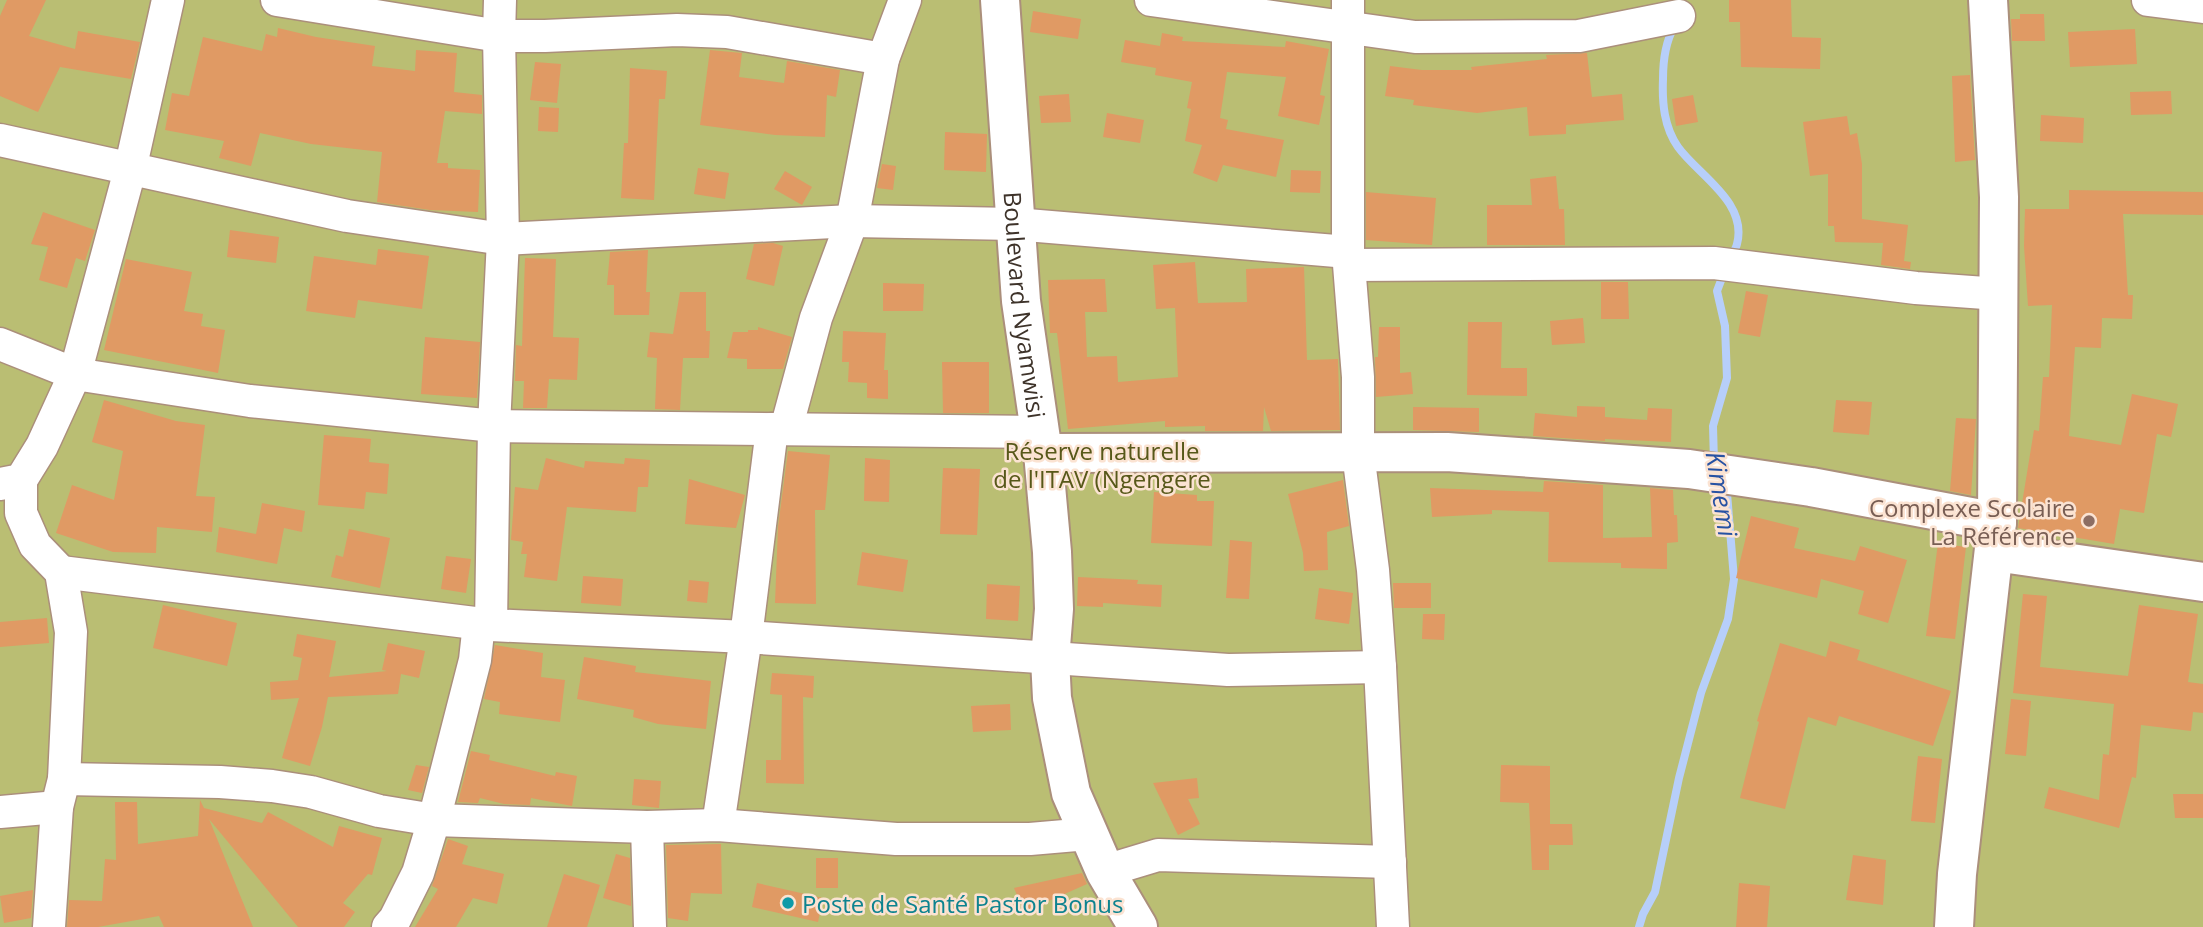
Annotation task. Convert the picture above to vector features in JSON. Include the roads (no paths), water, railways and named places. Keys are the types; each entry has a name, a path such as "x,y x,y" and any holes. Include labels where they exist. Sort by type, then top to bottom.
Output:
{"street":[{"path":"49,927 71,632 61,572 35,545 10,482 42,446 75,374 130,170 168,0"},
{"path":"277,0 499,36 545,37 677,30 727,32 883,59"},
{"path":"388,927 395,919 418,873 485,624 503,239 500,0"},
{"path":"719,825 779,429 852,221 883,59 905,0"},
{"name":"Boulevard Nyamwisi","path":"1000,0 1021,301 1041,442 1052,552 1052,698 1071,793 1105,871 1138,927"},
{"path":"1151,0 1349,15 1415,37 1579,36 1679,16"},
{"path":"1954,927 1957,874 1996,537 1999,197 1989,0"},
{"path":"2148,0 2203,7"},
{"path":"1349,15 1349,258 1358,377 1358,453 1373,570 1393,927"},
{"path":"0,141 347,216 503,239 852,221 1015,224 1349,258 1729,265 1916,289 1998,294"},
{"path":"0,344 75,374 250,401 494,426 779,429 1041,442 1358,453 1447,452 1717,473 1811,486 1996,537 2203,582"},
{"path":"61,572 485,624 746,637 1228,670 1380,667"},
{"path":"0,812 60,793 220,782 311,792 379,811 434,820 647,827 719,825 896,839 1030,839 1088,834"},
{"path":"647,827 650,927"},
{"path":"1105,871 1157,855 1390,862"}],"waterway":[{"name":"Kimemi","path":"1674,27 1663,66 1663,97 1667,123 1678,147 1719,190 1735,215 1737,244 1730,258"},
{"name":"Kimemi","path":"1714,463 1713,426 1727,378 1725,326 1717,291 1725,270"},
{"name":"Kimemi","path":"1639,927 1655,892 1679,778 1701,693 1728,619 1734,579 1727,493 1723,487"}],"place":[{"name":"Complexe Scolaire La Référence","path":"2089,521"},
{"name":"Poste de Santé Pastor Bonus","path":"788,903"}],"park label":[{"name":"Réserve naturelle de l'ITAV (Ngengere","path":"1102,464"}]}
